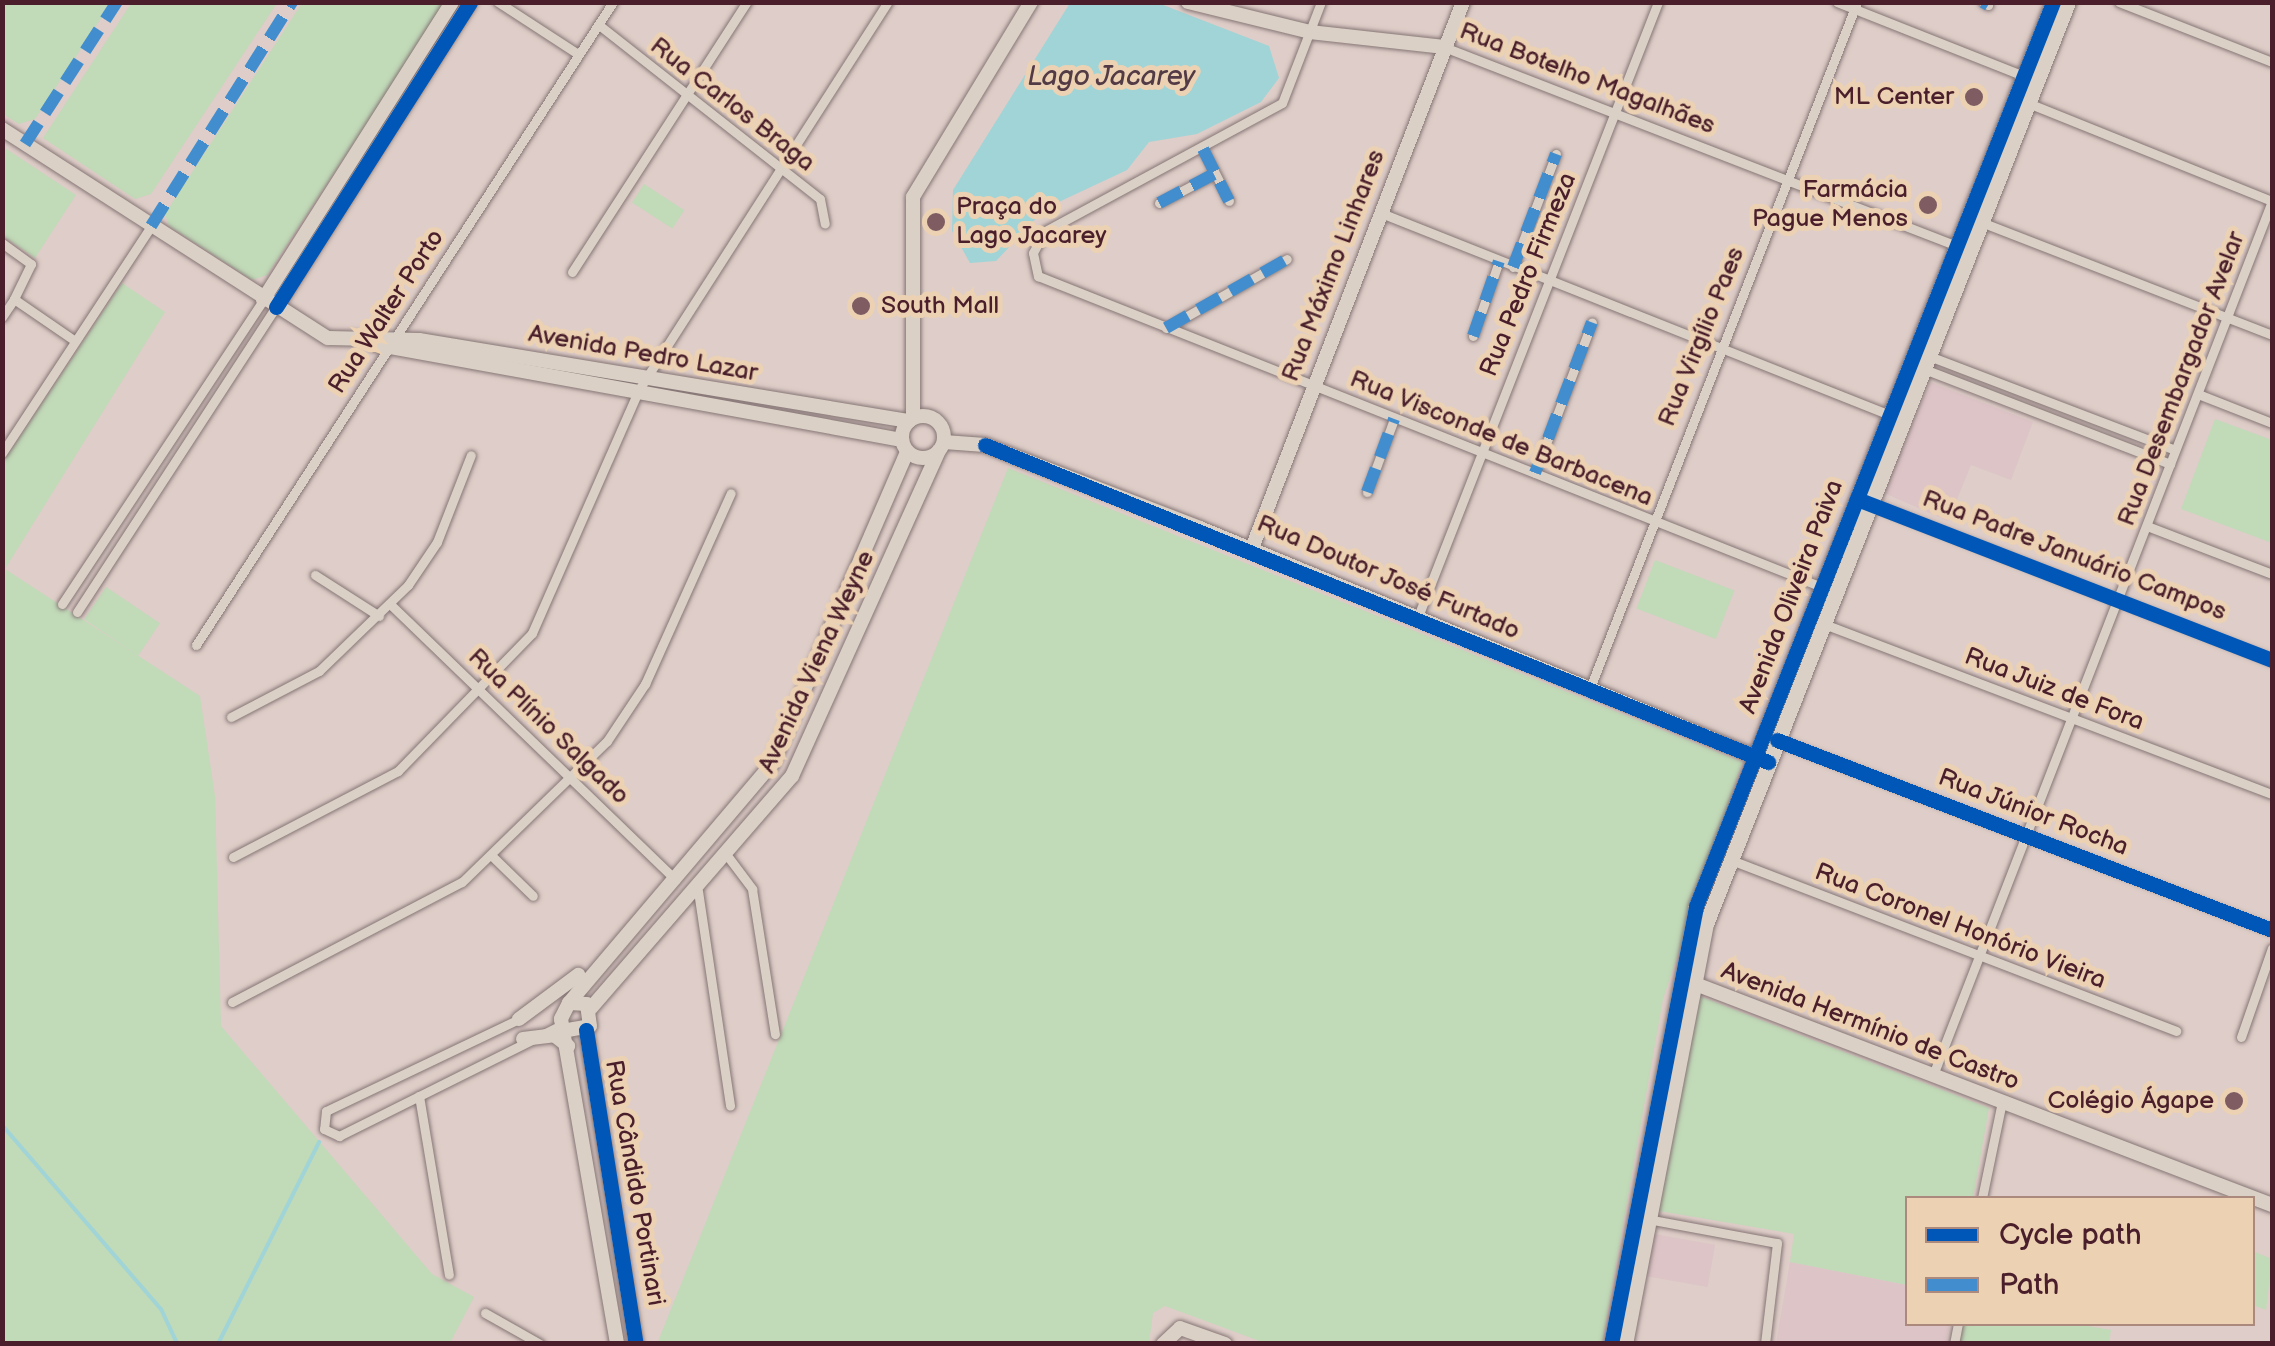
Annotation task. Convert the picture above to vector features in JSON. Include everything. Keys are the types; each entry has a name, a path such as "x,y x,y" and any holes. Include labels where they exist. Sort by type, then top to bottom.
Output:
{"main road":[{"name":"Avenida Oliveira Paiva","path":"1625,1344 1684,979 1762,759 1778,740 1821,623 1890,416 2053,2"},
{"name":"Avenida Oliveira Paiva","path":"1610,1344 1684,979 1822,587 1927,363 2068,2"}],"street":[{"path":"417,71 452,2"},
{"path":"77,612 198,426 269,304 417,71 470,2"},
{"path":"498,2 578,54"},
{"name":"Rua Walter Porto","path":"196,645 613,2"},
{"path":"572,272 747,2"},
{"path":"233,857 398,771 532,633 646,376 888,2"},
{"path":"911,420 936,420 941,447 923,459 904,446 911,420 913,197 1032,2"},
{"name":"Rua Botelho Magalhães","path":"1188,2 1310,32 1444,47 1957,246"},
{"path":"1229,201 1203,149 1282,103 1320,2"},
{"name":"Rua Máximo Linhares","path":"1252,548 1311,384 1463,2"},
{"name":"Rua Pedro Firmeza","path":"1416,620 1658,2"},
{"path":"1837,2 2024,76"},
{"path":"2118,2 2272,62"},
{"name":"Rua Virgílio Paes","path":"1590,688 1650,520 1855,6"},
{"name":"Rua Carlos Braga","path":"599,26 820,199 825,224"},
{"path":"2028,103 2272,201"},
{"name":"Avenida Pedro Lazar","path":"2,129 269,304 328,338 646,376 904,446"},
{"name":"Rua Visconde de Barbacena","path":"1203,149 1039,237 1032,261 1042,279 1822,587"},
{"path":"1514,267 1556,154"},
{"path":"1159,203 1214,174"},
{"name":"Rua Desembargador Avelar","path":"1933,1075 2272,201"},
{"path":"1378,212 1890,416"},
{"path":"1980,222 2272,335"},
{"path":"2,452 151,226"},
{"path":"2,243 32,264 2,316"},
{"path":"1166,328 1287,259"},
{"path":"1473,336 1499,262"},
{"path":"14,299 76,341"},
{"path":"62,604 186,418 269,304"},
{"path":"1535,473 1592,322"},
{"path":"1927,363 2175,450"},
{"path":"1927,363 2170,464"},
{"name":"Avenida Pedro Lazar","path":"546,367 638,391 911,420"},
{"path":"2198,394 2272,423"},
{"path":"186,418 198,426"},
{"path":"1367,492 1394,418"},
{"name":"Rua Doutor José Furtado","path":"941,447 985,445 1252,548 1416,620 1762,759"},
{"name":"Avenida Viena Weyne","path":"567,1004 592,968 722,831 794,723 904,446"},
{"name":"Avenida Viena Weyne","path":"591,1008 734,852 763,817 804,753 941,447"},
{"path":"230,717 319,671 379,616 426,564 470,456"},
{"path":"232,1002 462,882 492,856 571,775 645,684 730,493"},
{"name":"Rua Padre Januário Campos","path":"1864,501 2272,660"},
{"path":"2147,526 2272,574"},
{"path":"113,527 127,536"},
{"path":"92,558 106,566"},
{"path":"315,574 379,616"},
{"name":"Rua Plínio Salgado","path":"390,604 571,775 676,881"},
{"name":"Rua Juiz de Fora","path":"1821,623 2272,794"},
{"name":"Rua Júnior Rocha","path":"1778,740 2272,930"},
{"path":"742,806 763,817"},
{"path":"722,831 752,890 775,1034"},
{"path":"492,856 533,896"},
{"name":"Rua Coronel Honório Vieira","path":"1729,860 2176,1032"},
{"path":"698,891 730,1106"},
{"path":"2241,1036 2272,948"},
{"path":"518,1020 592,968"},
{"name":"Avenida Hermínio de Castro","path":"1684,979 2249,1196"},
{"path":"523,1040 566,1034 586,1030 591,1008 567,1004 518,1020 326,1111 324,1129 339,1136 523,1040 554,1035 566,1034"},
{"name":"Rua Cândido Portinari","path":"567,1004 566,1034 636,1344"},
{"name":"Rua Cândido Portinari","path":"586,1030 617,1344"},
{"path":"419,1096 450,1275"},
{"path":"1982,1196 2002,1101"},
{"path":"1646,1219 1777,1243 1765,1344"},
{"path":"485,1313 539,1343"},
{"path":"1163,1342 1180,1328 1225,1344"}],"shaded area":[{"path":"1930,382 2033,422 2011,480 1971,465 1948,521 1884,493"},
{"path":"1654,1234 1715,1245 1708,1287 1647,1276"},
{"path":"1790,1262 1905,1285 1905,1326 1950,1326 1946,1343 1776,1344"}],"green space":[{"path":"3,2 111,3 35,119 19,124 3,114"},
{"path":"132,2 277,3 151,194 135,199 43,138"},
{"path":"302,3 446,3 267,275 252,280 169,226 165,214"},
{"path":"2,146 76,195 35,258 3,236"},
{"path":"644,184 684,210 672,229 632,202"},
{"path":"122,283 165,312 5,569 200,696 215,796 221,1026 432,1274 474,1297 450,1343 3,1343 3,462"},
{"path":"2215,419 2272,440 2272,543 2181,509"},
{"path":"1008,468 1742,762 1663,999 1602,1343 1265,1343 1165,1306 1153,1313 1149,1343 657,1344"},
{"path":"1655,560 1734,590 1716,639 1636,609"},
{"path":"106,587 160,623 138,656 84,619"},
{"path":"1699,996 1989,1108 1973,1196 1905,1196 1905,1285 1790,1262 1794,1234 1659,1211"},
{"path":"2255,1252 2272,1259 2266,1310 2255,1306"},
{"path":"1958,1326 2088,1326 2111,1330 2109,1343 1954,1344"}],"water":[{"name":"Lago Jacarey","path":"1070,3 1158,3 1269,46 1279,78 1261,102 1197,134 1149,142 1127,170 1046,208 996,261 970,263 952,231 953,190"}],"waterway":[{"path":"2,1125 161,1309 177,1344"},
{"path":"218,1344 319,1142"}],"marked path":[{"path":"25,144 117,2"},
{"path":"151,226 292,2"},
{"path":"1983,2 1988,5"},
{"path":"1203,149 1229,201"},
{"path":"1513,267 1556,154"},
{"path":"1159,203 1214,174"},
{"path":"1166,328 1287,259"},
{"path":"1473,336 1499,261"},
{"path":"1535,473 1592,322"},
{"path":"1367,492 1394,419"}],"cycle path":[{"path":"276,307 470,2"},
{"path":"1611,1344 1696,906 2053,2"},
{"path":"985,445 1768,762"},
{"path":"1857,499 2272,660"},
{"path":"1777,740 2272,930"},
{"path":"586,1030 636,1344"}],"place":[{"name":"ML Center","path":"1974,97"},
{"name":"Farmácia Pague Menos","path":"1928,205"},
{"name":"Praça do Lago Jacarey","path":"936,222"},
{"name":"South Mall","path":"861,306"},
{"name":"Colégio Ágape","path":"2234,1101"}]}
